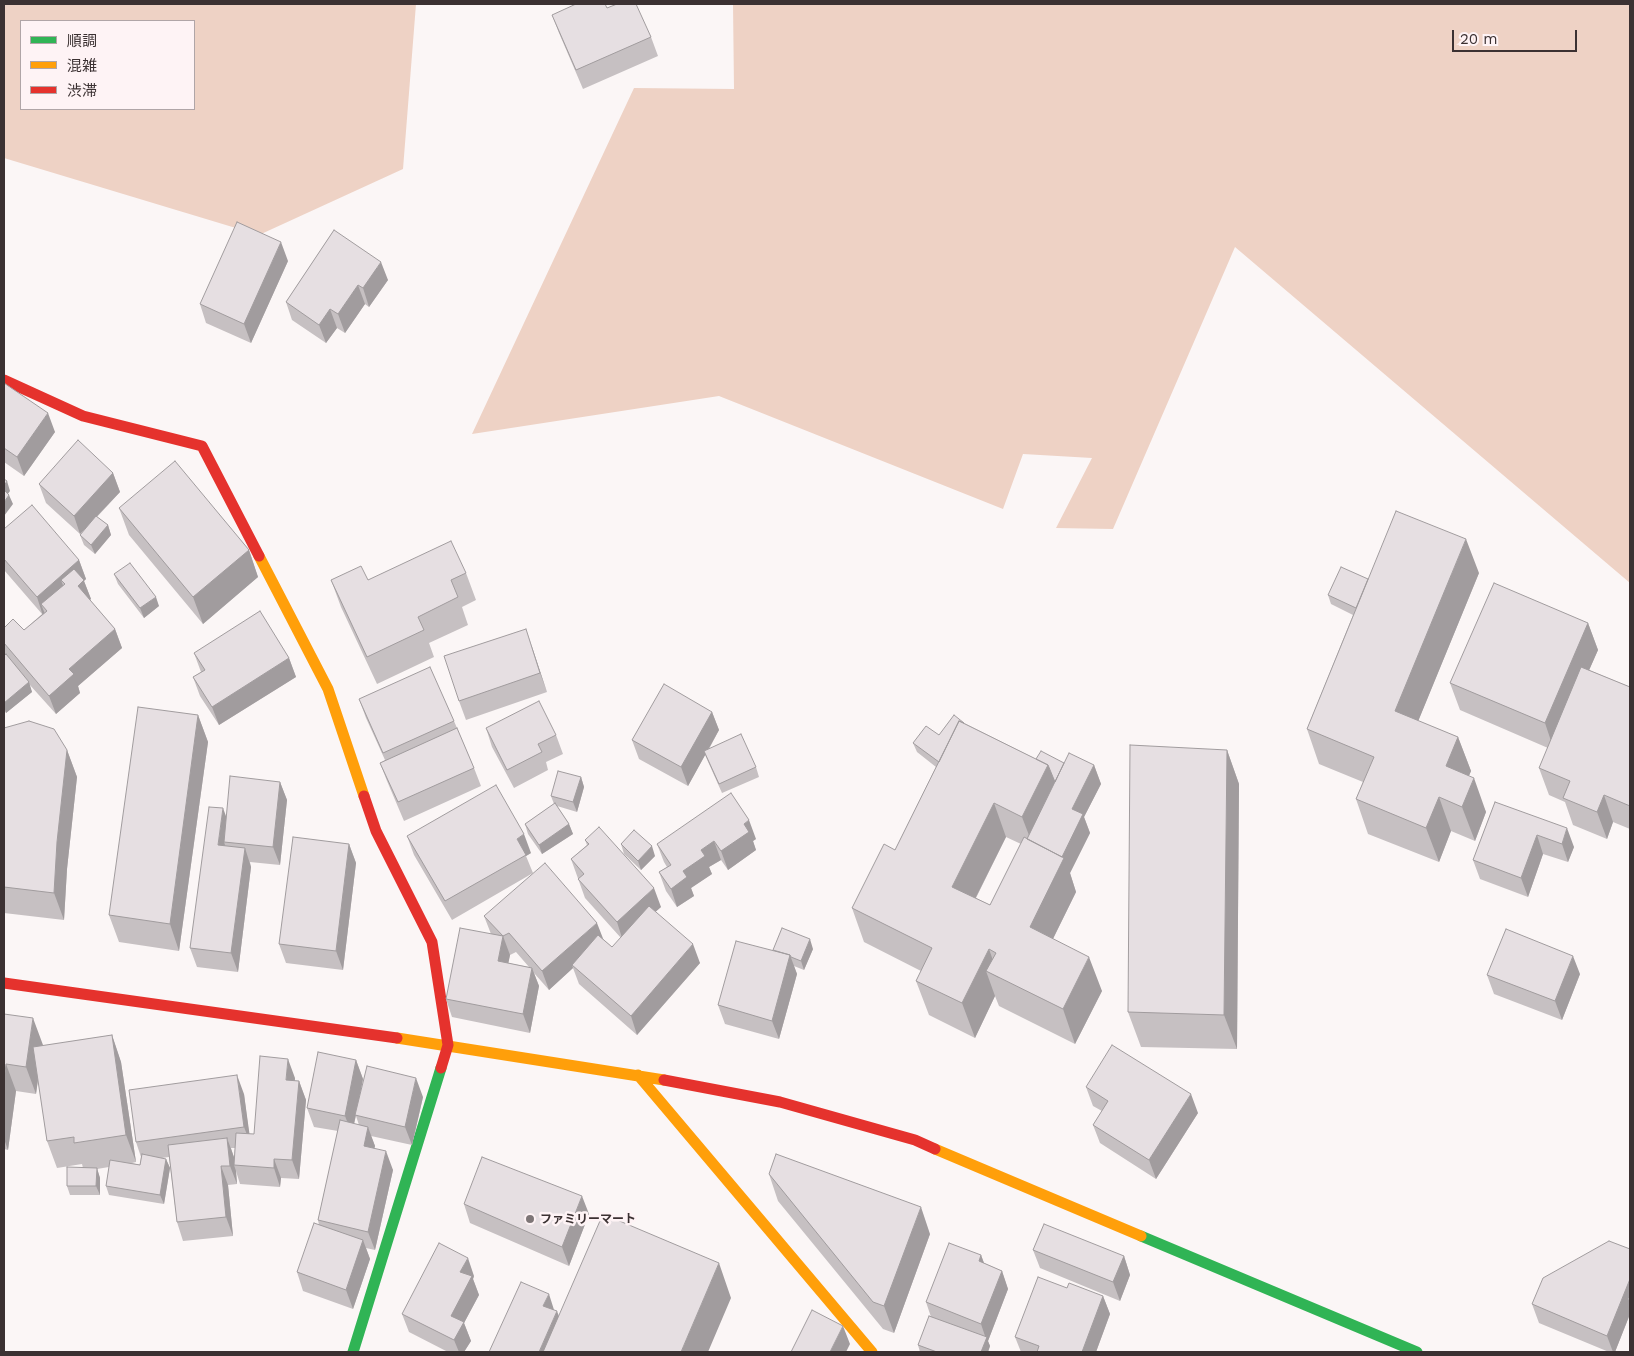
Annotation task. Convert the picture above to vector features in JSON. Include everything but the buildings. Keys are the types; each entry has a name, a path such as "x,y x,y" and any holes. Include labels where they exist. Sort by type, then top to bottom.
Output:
{"street":[{"path":"4,380 83,416 202,446 328,689 376,832 432,942 448,1045 353,1352"},
{"path":"4,983 448,1045 638,1075 780,1102 914,1140 1376,1340 1417,1352"},
{"path":"638,1075 872,1352"}],"shaded area":[{"path":"4,4 416,4 403,169 259,235 4,158"},
{"path":"733,4 1630,4 1630,583 1235,247 1113,529 1056,528 1092,458 1023,454 1003,509 719,396 472,434 634,88 734,89"}],"traffic: fast":[{"path":"353,1352 441,1068"},
{"path":"1141,1236 1417,1352"}],"traffic: slow":[{"path":"259,556 328,689 364,796"},
{"path":"397,1038 664,1080"},
{"path":"638,1075 872,1352"},
{"path":"935,1149 1141,1236"}],"traffic: jam":[{"path":"4,380 83,416 202,446 259,556"},
{"path":"364,796 376,831 432,942 448,1045 441,1068"},
{"path":"4,983 397,1038"},
{"path":"664,1080 780,1102 915,1140 935,1149"}],"place":[{"name":"ファミリーマート","path":"530,1219"}]}
